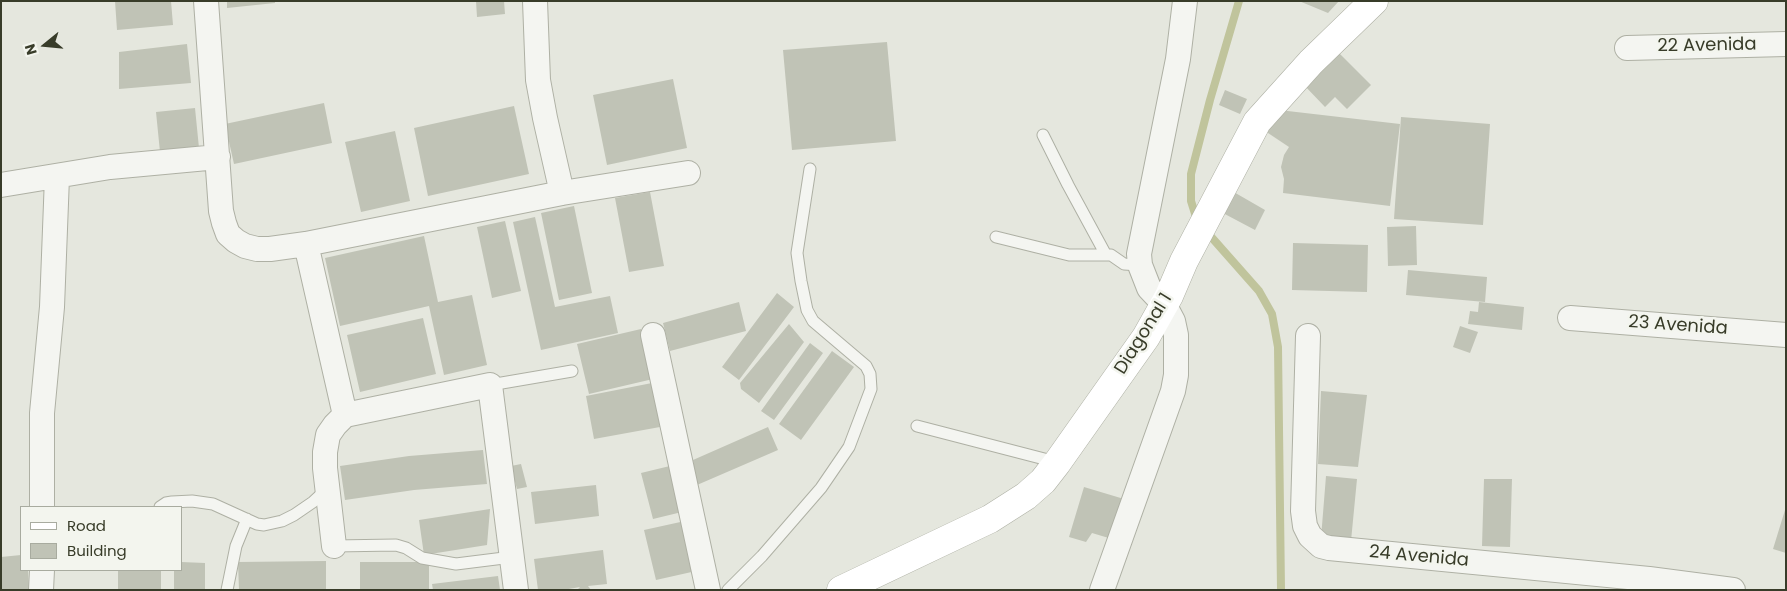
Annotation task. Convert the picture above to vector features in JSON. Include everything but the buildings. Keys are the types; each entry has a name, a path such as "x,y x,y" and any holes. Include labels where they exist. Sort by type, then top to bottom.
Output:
{"street":[{"path":"206,1 221,211 228,234 245,246 257,249 270,249 306,244 562,193 688,173"},
{"path":"535,1 538,80 562,193"},
{"path":"1102,590 1173,391 1176,375 1176,334 1173,321 1164,304 1149,288 1140,265 1140,243 1178,59 1185,1"},
{"name":"Diagonal 1","path":"841,590 990,519 1026,496 1042,481 1058,463 1146,337 1249,135 1264,112 1311,62 1374,1"},
{"name":"22 Avenida","path":"1628,48 1786,44"},
{"path":"1,185 110,167 218,157"},
{"path":"42,506 42,413 52,307 56,177"},
{"path":"306,244 344,415"},
{"name":"23 Avenida","path":"1570,318 1786,334"},
{"path":"653,334 708,590"},
{"name":"24 Avenida","path":"1308,336 1303,511 1305,526 1310,536 1322,546 1649,579 1733,590"},
{"path":"334,546 327,489 325,452 328,436 344,415 490,385 516,590"},
{"path":"41,590 42,571"}],"lane":[{"path":"1043,134 1106,255"},
{"path":"728,590 762,556 821,488 849,447 870,389 870,374 866,366 813,321 807,310 800,281 797,253 810,169"},
{"path":"996,237 1069,255 1106,255 1124,264 1140,265"},
{"path":"490,385 572,371"},
{"path":"917,426 1058,463"},
{"path":"162,506 172,502 192,501 213,504 264,525 282,521 307,506 327,489"},
{"path":"227,590 236,546 247,519"},
{"path":"334,546 396,545 406,548 422,558 456,564 512,557"}],"waterway":[{"path":"1197,220 1191,201 1191,174 1239,1"},
{"path":"1206,231 1259,291 1272,314 1278,347 1281,590"}]}
